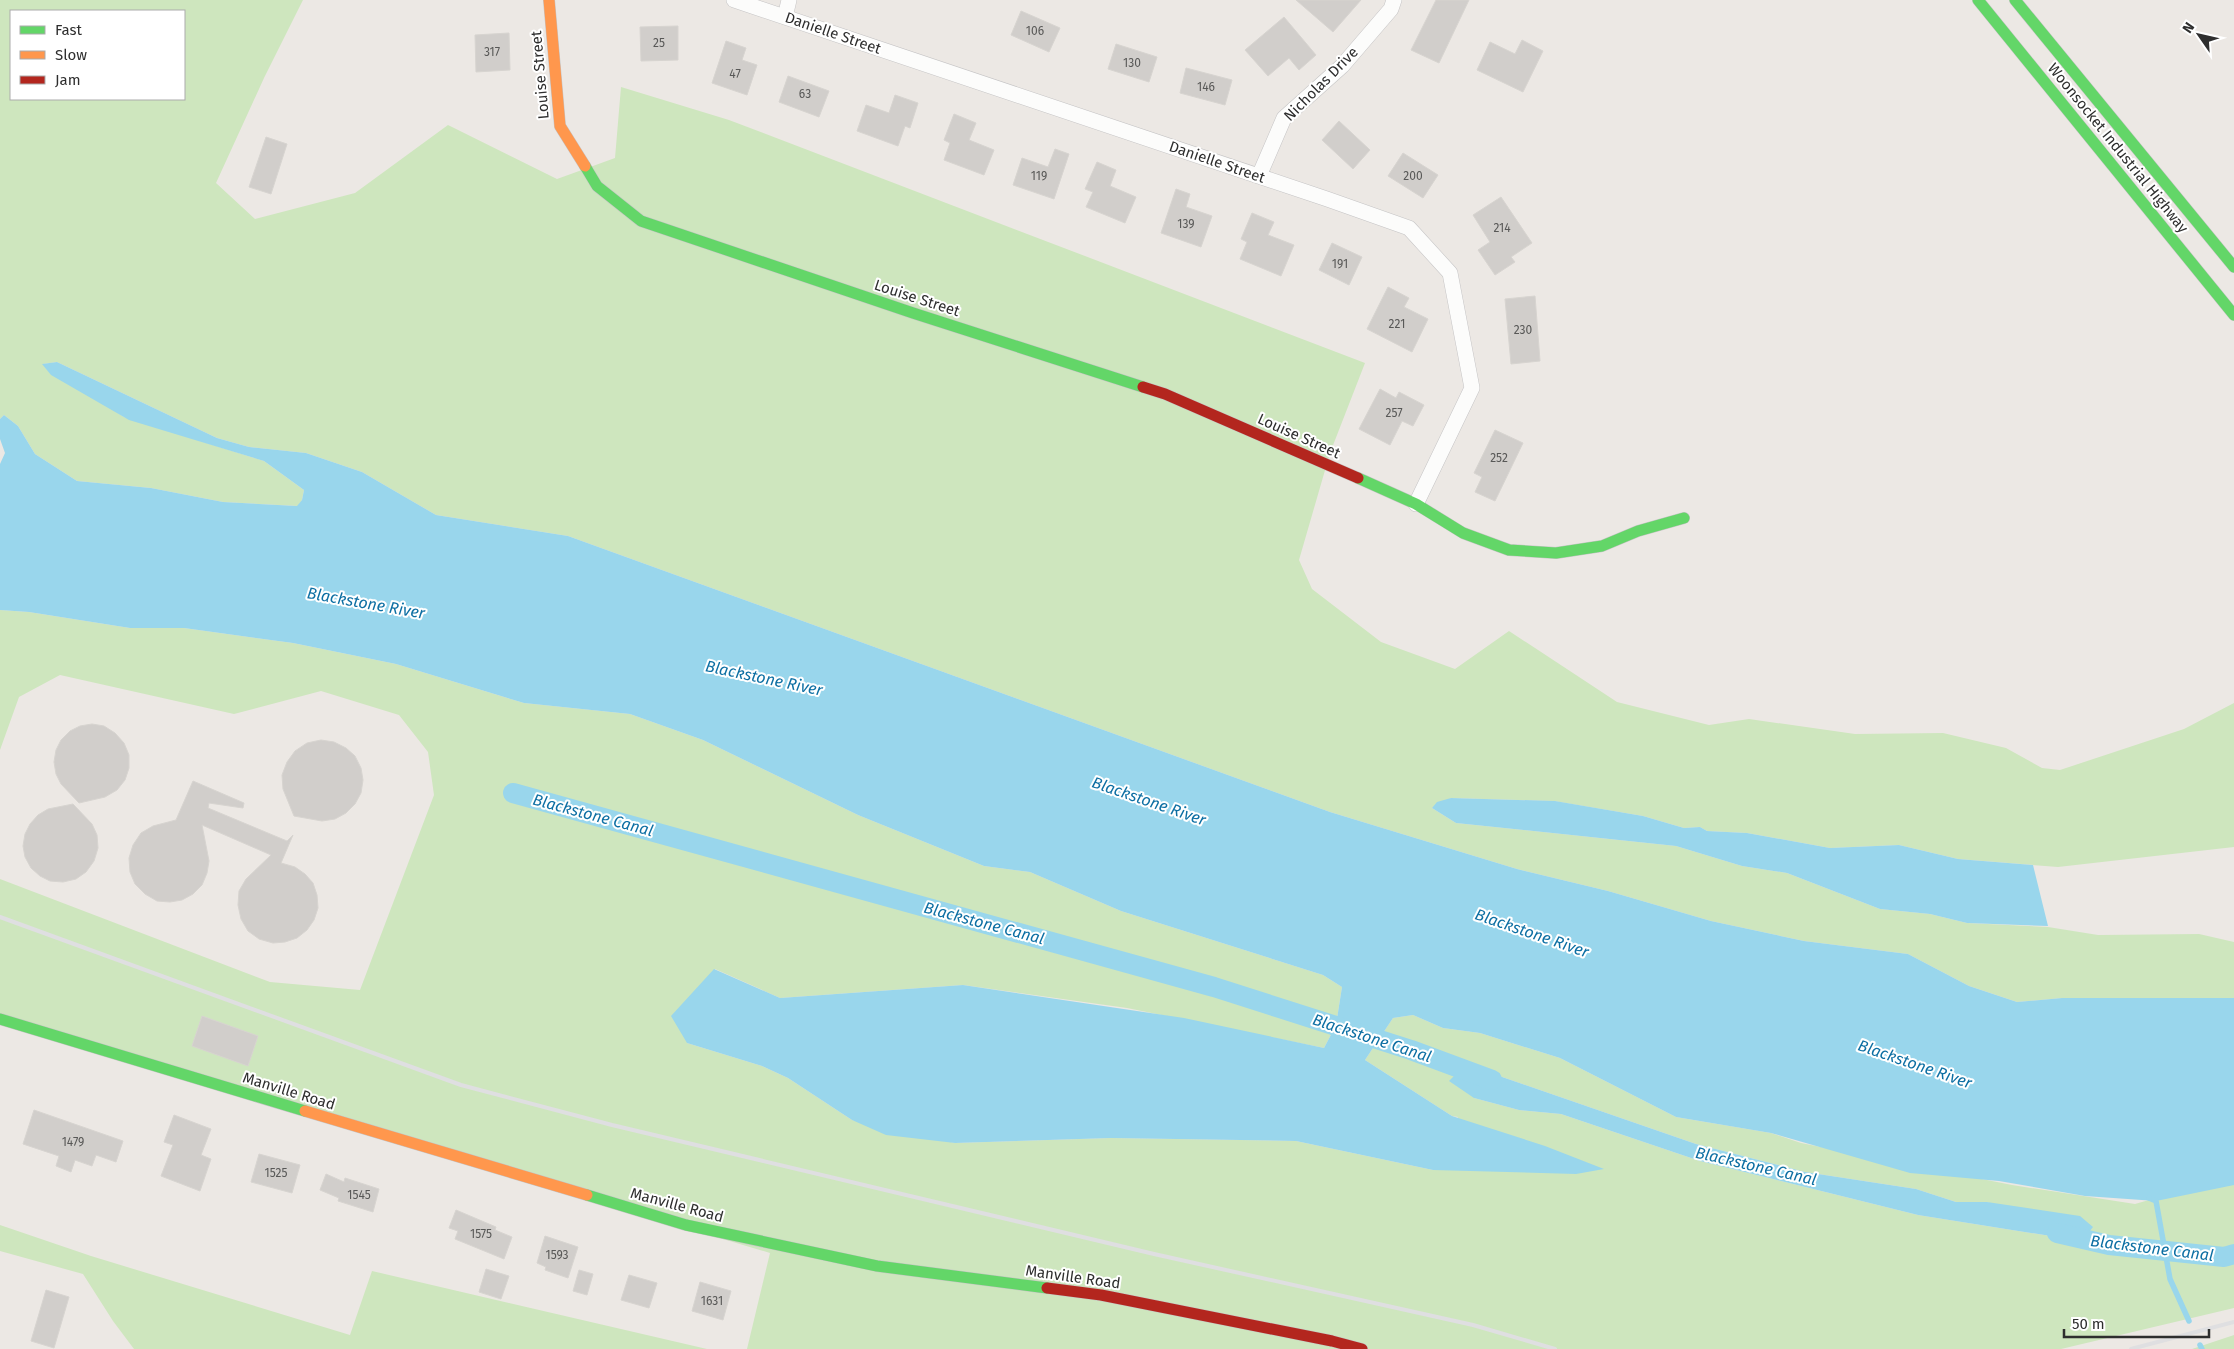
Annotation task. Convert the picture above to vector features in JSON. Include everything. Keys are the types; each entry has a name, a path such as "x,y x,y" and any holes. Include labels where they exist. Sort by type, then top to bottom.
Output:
{"main road":[{"name":"Louise Street","path":"549,0 560,126 597,186 641,221 913,313 1165,394 1416,504 1463,533 1509,550 1556,553 1602,546 1638,531 1684,518"},
{"name":"Woonsocket Industrial Highway","path":"1978,0 2234,315"},
{"name":"Woonsocket Industrial Highway","path":"2015,0 2234,267"},
{"name":"Manville Road","path":"0,1019 686,1226 877,1266 1101,1295 1362,1349"}],"street":[{"name":"Danielle Street","path":"734,0 1409,228 1450,273 1472,388 1416,504"},
{"path":"785,17 789,0"},
{"name":"Nicholas Drive","path":"1259,176 1284,118 1342,66 1391,9 1394,0"}],"green space":[{"path":"0,0 303,0 264,78 216,183 255,219 355,193 448,125 557,179 615,158 621,87 729,120 1365,363 1330,453 1299,560 1312,589 1381,642 1455,669 1509,631 1617,702 1709,725 1749,719 1855,734 1943,733 2006,748 2042,768 2060,770 2184,729 2234,703 2234,847 2058,867 1958,859 1899,845 1830,848 1747,833 1707,831 1700,827 1684,828 1643,816 1554,801 1451,798 1432,808 1456,823 1676,846 1742,866 1787,873 1880,909 1930,914 1967,923 2048,927 2098,935 2199,934 2234,942 2234,1009 2062,998 2017,1002 1969,986 1908,954 1804,941 1711,921 1608,891 1517,869 1330,812 568,536 436,515 362,472 306,453 249,447 217,438 57,362 43,364 124,417 264,461 304,490 302,500 298,506 223,502 151,488 77,481 35,454 18,426 4,415 0,419"},
{"path":"0,610 29,612 130,628 184,628 293,643 396,664 524,703 630,714 703,740 858,815 984,866 1030,872 1121,911 1323,975 1342,987 1336,1025 1324,1048 1127,1008 963,985 780,998 715,969 687,1043 762,1066 788,1078 852,1120 955,1143 1111,1138 1296,1141 1433,1170 1458,1117 1452,1116 1365,1060 1393,1018 1413,1015 1443,1028 1480,1033 1560,1058 1676,1117 1771,1133 1801,1143 2012,1185 2135,1204 2156,1198 2234,1162 2234,1308 2061,1349 747,1349 770,1253 0,1024 0,879 270,982 360,990 434,795 428,752 399,715 321,691 234,714 60,675 19,697 0,750","holes":["1479,1069 1696,1144 1805,1172 1916,1189 1956,1202 1987,1202 2082,1241 1918,1215 1700,1161 1561,1114 1519,1110 1474,1098"]},
{"path":"0,1225 91,1256 350,1335 372,1271 707,1349 134,1349 113,1321 83,1274 0,1251"},
{"path":"2234,1335 2234,1349 2192,1349"}],"water":[{"name":"Blackstone River","path":"57,362 217,438 249,447 306,453 362,472 436,515 568,536 1330,812 1517,869 1608,891 1711,921 1804,941 1908,954 1969,986 2017,1002 2062,998 2234,998 2234,1185 2156,1201 2085,1196 1999,1181 1910,1173 1771,1133 1676,1117 1560,1058 1480,1033 1443,1028 1413,1015 1393,1018 1365,1060 1452,1116 1545,1146 1604,1169 1576,1174 1433,1170 1296,1141 1111,1138 955,1143 886,1135 852,1120 788,1078 762,1066 687,1043 671,1016 714,969 780,998 963,985 1184,1018 1324,1048 1336,1025 1342,987 1323,975 1121,911 1030,872 984,866 858,815 703,740 630,714 524,703 396,664 293,643 184,628 130,628 29,612 0,610 0,464 5,453 0,439 0,419 4,415 18,426 35,454 77,481 151,488 223,502 297,506 302,500 304,490 264,461 129,420 51,375 42,364"},
{"path":"1451,798 1555,801 1643,816 1684,828 1700,827 1707,831 1747,833 1830,848 1899,845 1958,859 2033,865 2048,926 1967,923 1930,914 1880,909 1787,873 1742,866 1676,846 1456,823 1432,808 1437,802"},
{"path":"1479,1069 1696,1144 1805,1172 1916,1189 1956,1202 1987,1202 2080,1216 2093,1227 2082,1241 1918,1215 1700,1161 1561,1114 1519,1110 1474,1098 1449,1081 1458,1072"}],"building":[{"path":"1296,0 1361,0 1333,32"},
{"path":"1436,0 1469,0 1439,63 1411,50"},
{"path":"1021,11 1060,28 1049,52 1011,35"},
{"path":"1284,17 1316,55 1299,70 1289,58 1268,76 1245,50"},
{"path":"678,26 678,60 641,61 640,27"},
{"path":"509,33 510,70 476,72 475,35"},
{"path":"1522,40 1543,51 1523,92 1477,70 1490,42 1515,54"},
{"path":"726,41 746,48 742,60 757,65 747,95 712,83"},
{"path":"1116,44 1157,57 1149,82 1108,69"},
{"path":"1186,68 1232,80 1225,105 1180,93"},
{"path":"788,76 829,91 819,117 779,102"},
{"path":"895,95 918,103 910,128 905,126 898,146 857,131 866,105 889,113"},
{"path":"954,114 976,123 969,140 994,150 984,175 944,160 950,143 944,140"},
{"path":"1339,121 1370,150 1353,169 1322,140"},
{"path":"266,137 287,144 271,194 249,187"},
{"path":"1055,149 1069,154 1054,199 1013,185 1022,158 1048,167"},
{"path":"1403,153 1438,175 1423,198 1388,176"},
{"path":"1097,162 1116,170 1110,186 1136,197 1125,223 1086,207 1093,192 1085,189"},
{"path":"1176,189 1190,194 1186,207 1212,216 1201,247 1161,233"},
{"path":"1501,197 1532,243 1511,257 1515,262 1495,275 1478,250 1490,242 1473,215"},
{"path":"1252,213 1274,222 1268,235 1294,245 1281,276 1240,259 1247,242 1241,239"},
{"path":"1332,243 1362,257 1349,285 1319,270"},
{"path":"1388,287 1409,298 1404,307 1428,319 1412,352 1367,329"},
{"path":"1535,296 1540,361 1511,364 1505,299"},
{"path":"1380,389 1396,398 1399,392 1424,405 1413,426 1402,421 1390,445 1359,429"},
{"path":"1495,430 1523,443 1495,501 1475,492 1482,477 1474,473"},
{"path":"92,724 104,726 115,733 124,743 129,755 129,768 125,780 117,790 105,797 79,803 61,784 56,774 54,762 56,750 61,740 70,731 80,726"},
{"path":"321,740 334,742 346,748 355,756 361,768 363,780 361,793 355,804 346,813 335,819 322,821 294,816 283,789 282,775 287,762 295,751 307,743"},
{"path":"193,781 244,803 243,808 209,803 208,808 287,841 293,835 281,863 295,867 313,883 317,895 318,908 314,920 307,930 297,938 273,943 259,939 248,931 241,919 238,905 239,891 246,879 271,855 202,825 209,861 202,885 193,894 182,900 170,902 157,901 145,894 135,884 130,872 129,858 133,845 141,833 153,826 176,820"},
{"path":"73,804 92,824 97,835 98,848 94,861 86,872 76,879 63,882 50,881 40,876 31,868 25,857 23,846 25,834 30,824 38,815 48,809"},
{"path":"202,1016 258,1036 248,1066 192,1046"},
{"path":"34,1110 123,1141 116,1162 96,1155 92,1166 75,1160 71,1172 56,1166 59,1156 23,1144"},
{"path":"174,1115 211,1129 201,1155 211,1159 200,1191 161,1176 173,1145 164,1142"},
{"path":"259,1154 300,1165 292,1193 251,1182"},
{"path":"326,1174 344,1182 345,1178 379,1189 373,1212 338,1201 339,1198 320,1190"},
{"path":"456,1210 496,1227 495,1230 512,1237 504,1259 455,1239 458,1231 449,1228"},
{"path":"545,1236 578,1247 568,1278 545,1270 546,1267 537,1263"},
{"path":"486,1269 509,1276 501,1299 479,1292"},
{"path":"579,1270 593,1274 587,1295 573,1291"},
{"path":"629,1275 657,1283 649,1308 621,1300"},
{"path":"700,1282 731,1291 723,1320 692,1311"},
{"path":"46,1290 69,1297 54,1348 31,1341"}],"waterway":[{"name":"Blackstone Canal","path":"513,793 1214,987 1411,1050 1492,1080"},
{"path":"2149,1198 2156,1201 2170,1279 2189,1321"},
{"name":"Blackstone Canal","path":"2057,1233 2109,1245 2224,1257 2234,1254"},
{"path":"2200,1345 2202,1349"}],"railway":[{"path":"0,917 461,1085 612,1125 1154,1254 1473,1325 1555,1349"},
{"path":"2131,1349 2234,1322"}],"traffic: fast":[{"path":"1978,0 2234,315"},
{"path":"2015,0 2234,267"},
{"path":"585,166 597,186 641,221 913,313 1143,387"},
{"path":"1358,478 1416,504 1463,533 1509,550 1556,553 1602,546 1638,531 1684,518"},
{"path":"0,1019 305,1111"},
{"path":"587,1195 686,1225 877,1266 1047,1288"}],"traffic: slow":[{"path":"549,0 560,126 585,166"},
{"path":"305,1111 587,1195"}],"traffic: jam":[{"path":"1143,387 1165,394 1358,478"},
{"path":"1047,1288 1101,1295 1332,1341 1362,1349"}]}
